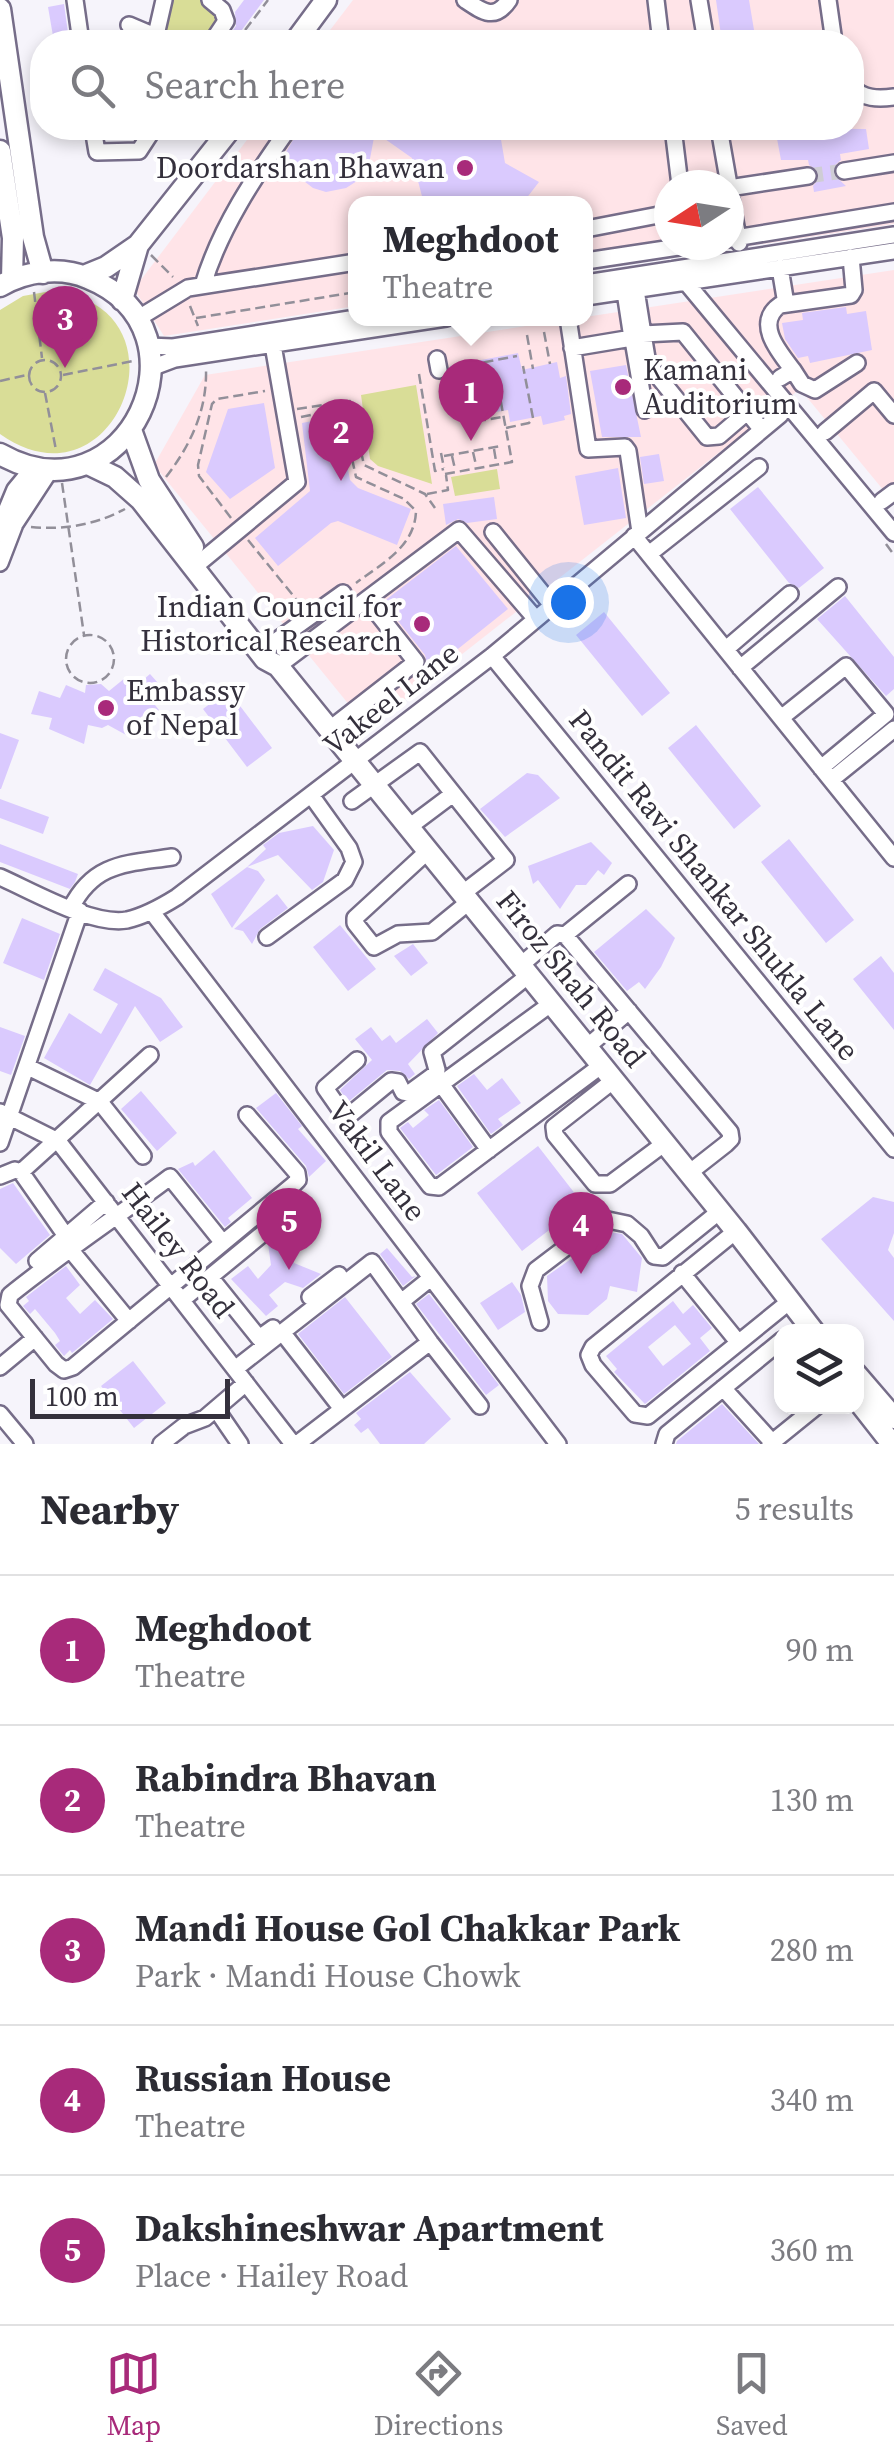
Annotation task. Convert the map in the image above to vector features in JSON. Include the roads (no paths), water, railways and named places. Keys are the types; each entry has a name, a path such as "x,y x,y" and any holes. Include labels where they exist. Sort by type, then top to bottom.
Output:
{"main road":[{"path":"306,30 326,0"},
{"path":"0,9 33,236 22,278"},
{"path":"84,276 106,267 138,245 221,140"},
{"path":"0,151 22,278"},
{"path":"122,300 138,245"},
{"path":"0,454 49,469 88,464 109,452 132,430 146,402 150,357 137,318 122,300 84,276 68,272 22,278"},
{"name":"Firoz Shah Road","path":"132,430 147,494"},
{"name":"Firoz Shah Road","path":"88,464 147,494 198,564 736,1231 790,1301 801,1324"},
{"path":"7,528 17,491 49,469"},
{"path":"864,1383 894,1418"},
{"path":"864,1408 892,1444"}],"street":[{"path":"75,0 79,30"},
{"path":"162,30 164,0"},
{"path":"210,0 222,10 226,21 220,30"},
{"path":"465,0 484,13 493,14 502,11 509,0"},
{"path":"656,0 660,30"},
{"path":"700,0 704,30"},
{"path":"828,0 832,30"},
{"path":"129,25 142,30"},
{"path":"864,95 894,97"},
{"path":"95,140 97,152 138,151 146,140"},
{"path":"204,286 210,261 252,180 280,140"},
{"path":"674,140 678,170"},
{"path":"722,140 726,170"},
{"path":"844,170 894,163"},
{"path":"744,185 808,176"},
{"path":"744,236 894,212"},
{"path":"593,227 654,217"},
{"path":"744,259 894,235"},
{"path":"593,260 654,251"},
{"path":"593,296 680,276 780,268 894,251"},
{"path":"633,255 645,410"},
{"path":"851,258 851,296 786,304 773,310 769,325 787,374 815,390 857,363"},
{"path":"708,260 710,264"},
{"path":"680,276 710,264 735,260"},
{"path":"137,318 188,288 348,263"},
{"path":"780,268 786,304"},
{"path":"680,276 894,533"},
{"path":"593,283 633,286"},
{"path":"150,357 173,346 348,319"},
{"path":"150,357 175,359 395,326"},
{"path":"569,326 588,449 628,450 637,534 649,554 894,858"},
{"path":"572,348 683,332 762,430"},
{"path":"638,336 648,364 706,437 718,436 748,412"},
{"path":"198,564 297,482 273,345"},
{"path":"825,432 874,391 894,416"},
{"name":"Vakeel Lane","path":"0,877 101,919 124,921 178,898 492,656 780,415"},
{"path":"649,554 759,467"},
{"path":"0,563 7,528"},
{"path":"273,656 366,600 459,530 536,618"},
{"path":"492,532 550,604"},
{"path":"740,668 838,587"},
{"path":"273,656 310,616 343,593"},
{"path":"726,650 790,594"},
{"path":"330,729 416,662 366,600"},
{"name":"Pandit Ravi Shankar Shukla Lane","path":"492,656 894,1149"},
{"path":"781,718 846,666 890,722"},
{"path":"826,774 890,722 894,696"},
{"path":"352,800 420,752 506,860 432,932 398,934 374,947 355,918 429,850"},
{"path":"410,826 453,794"},
{"path":"267,937 345,880 354,862 349,848 311,795"},
{"path":"0,1143 5,1115 28,1067 75,910 88,882 107,869 172,856"},
{"path":"565,935 628,884"},
{"name":"Vakil Lane","path":"152,912 558,1444"},
{"path":"358,1060 325,1088 346,1118 392,1081 409,1093 435,1074 432,1052 525,970 557,934 565,935 730,1132 731,1139 726,1144 689,1172"},
{"path":"552,1004 388,1122 388,1132 434,1188 608,1073"},
{"path":"587,1047 629,1011"},
{"path":"22,1172 150,1055"},
{"path":"28,1067 100,1102 143,1156"},
{"path":"608,1073 554,1126 559,1140 595,1184 602,1186 665,1143"},
{"path":"441,1084 489,1150"},
{"name":"Hailey Road","path":"5,1115 58,1141 295,1444"},
{"path":"106,1202 10,1295 8,1304 64,1370 74,1367 298,1180 297,1173 247,1115"},
{"path":"0,1176 15,1170 22,1172 67,1242 129,1320"},
{"path":"0,1282 7,1286 67,1242 118,1217 170,1177 222,1243"},
{"path":"540,1322 530,1286 536,1270 594,1226 608,1220 627,1224 654,1256 662,1257 720,1211"},
{"path":"182,1300 288,1213"},
{"path":"736,1231 593,1346 589,1355 593,1365 640,1417 648,1416 790,1301"},
{"path":"233,1366 372,1262 480,1406"},
{"path":"682,1273 738,1342"},
{"path":"233,1366 259,1338 339,1275"},
{"path":"210,1278 259,1338"},
{"path":"401,1302 431,1278"},
{"path":"282,1332 342,1409"},
{"path":"0,1367 35,1338"},
{"path":"295,1444 430,1342"},
{"path":"664,1444 668,1434 774,1347"},
{"path":"162,1444 184,1426 204,1418 246,1383"},
{"path":"723,1388 771,1443 808,1414"},
{"path":"216,1408 240,1444"},
{"path":"0,1414 25,1444"}],"tunnel":[{"path":"808,176 844,171"}],"place":[{"name":"Doordarshan Bhawan","path":"465,168"},
{"name":"Mandi House Gol Chakkar Park","path":"65,368"},
{"name":"Kamani Auditorium","path":"623,387"},
{"name":"Meghdoot","path":"471,441"},
{"name":"Rabindra Bhavan","path":"341,481"},
{"name":"Indian Council for Historical Research","path":"422,624"},
{"name":"Embassy of Nepal","path":"106,708"},
{"name":"Dakshineshwar Apartment","path":"289,1270"},
{"name":"Russian House","path":"581,1274"}]}
